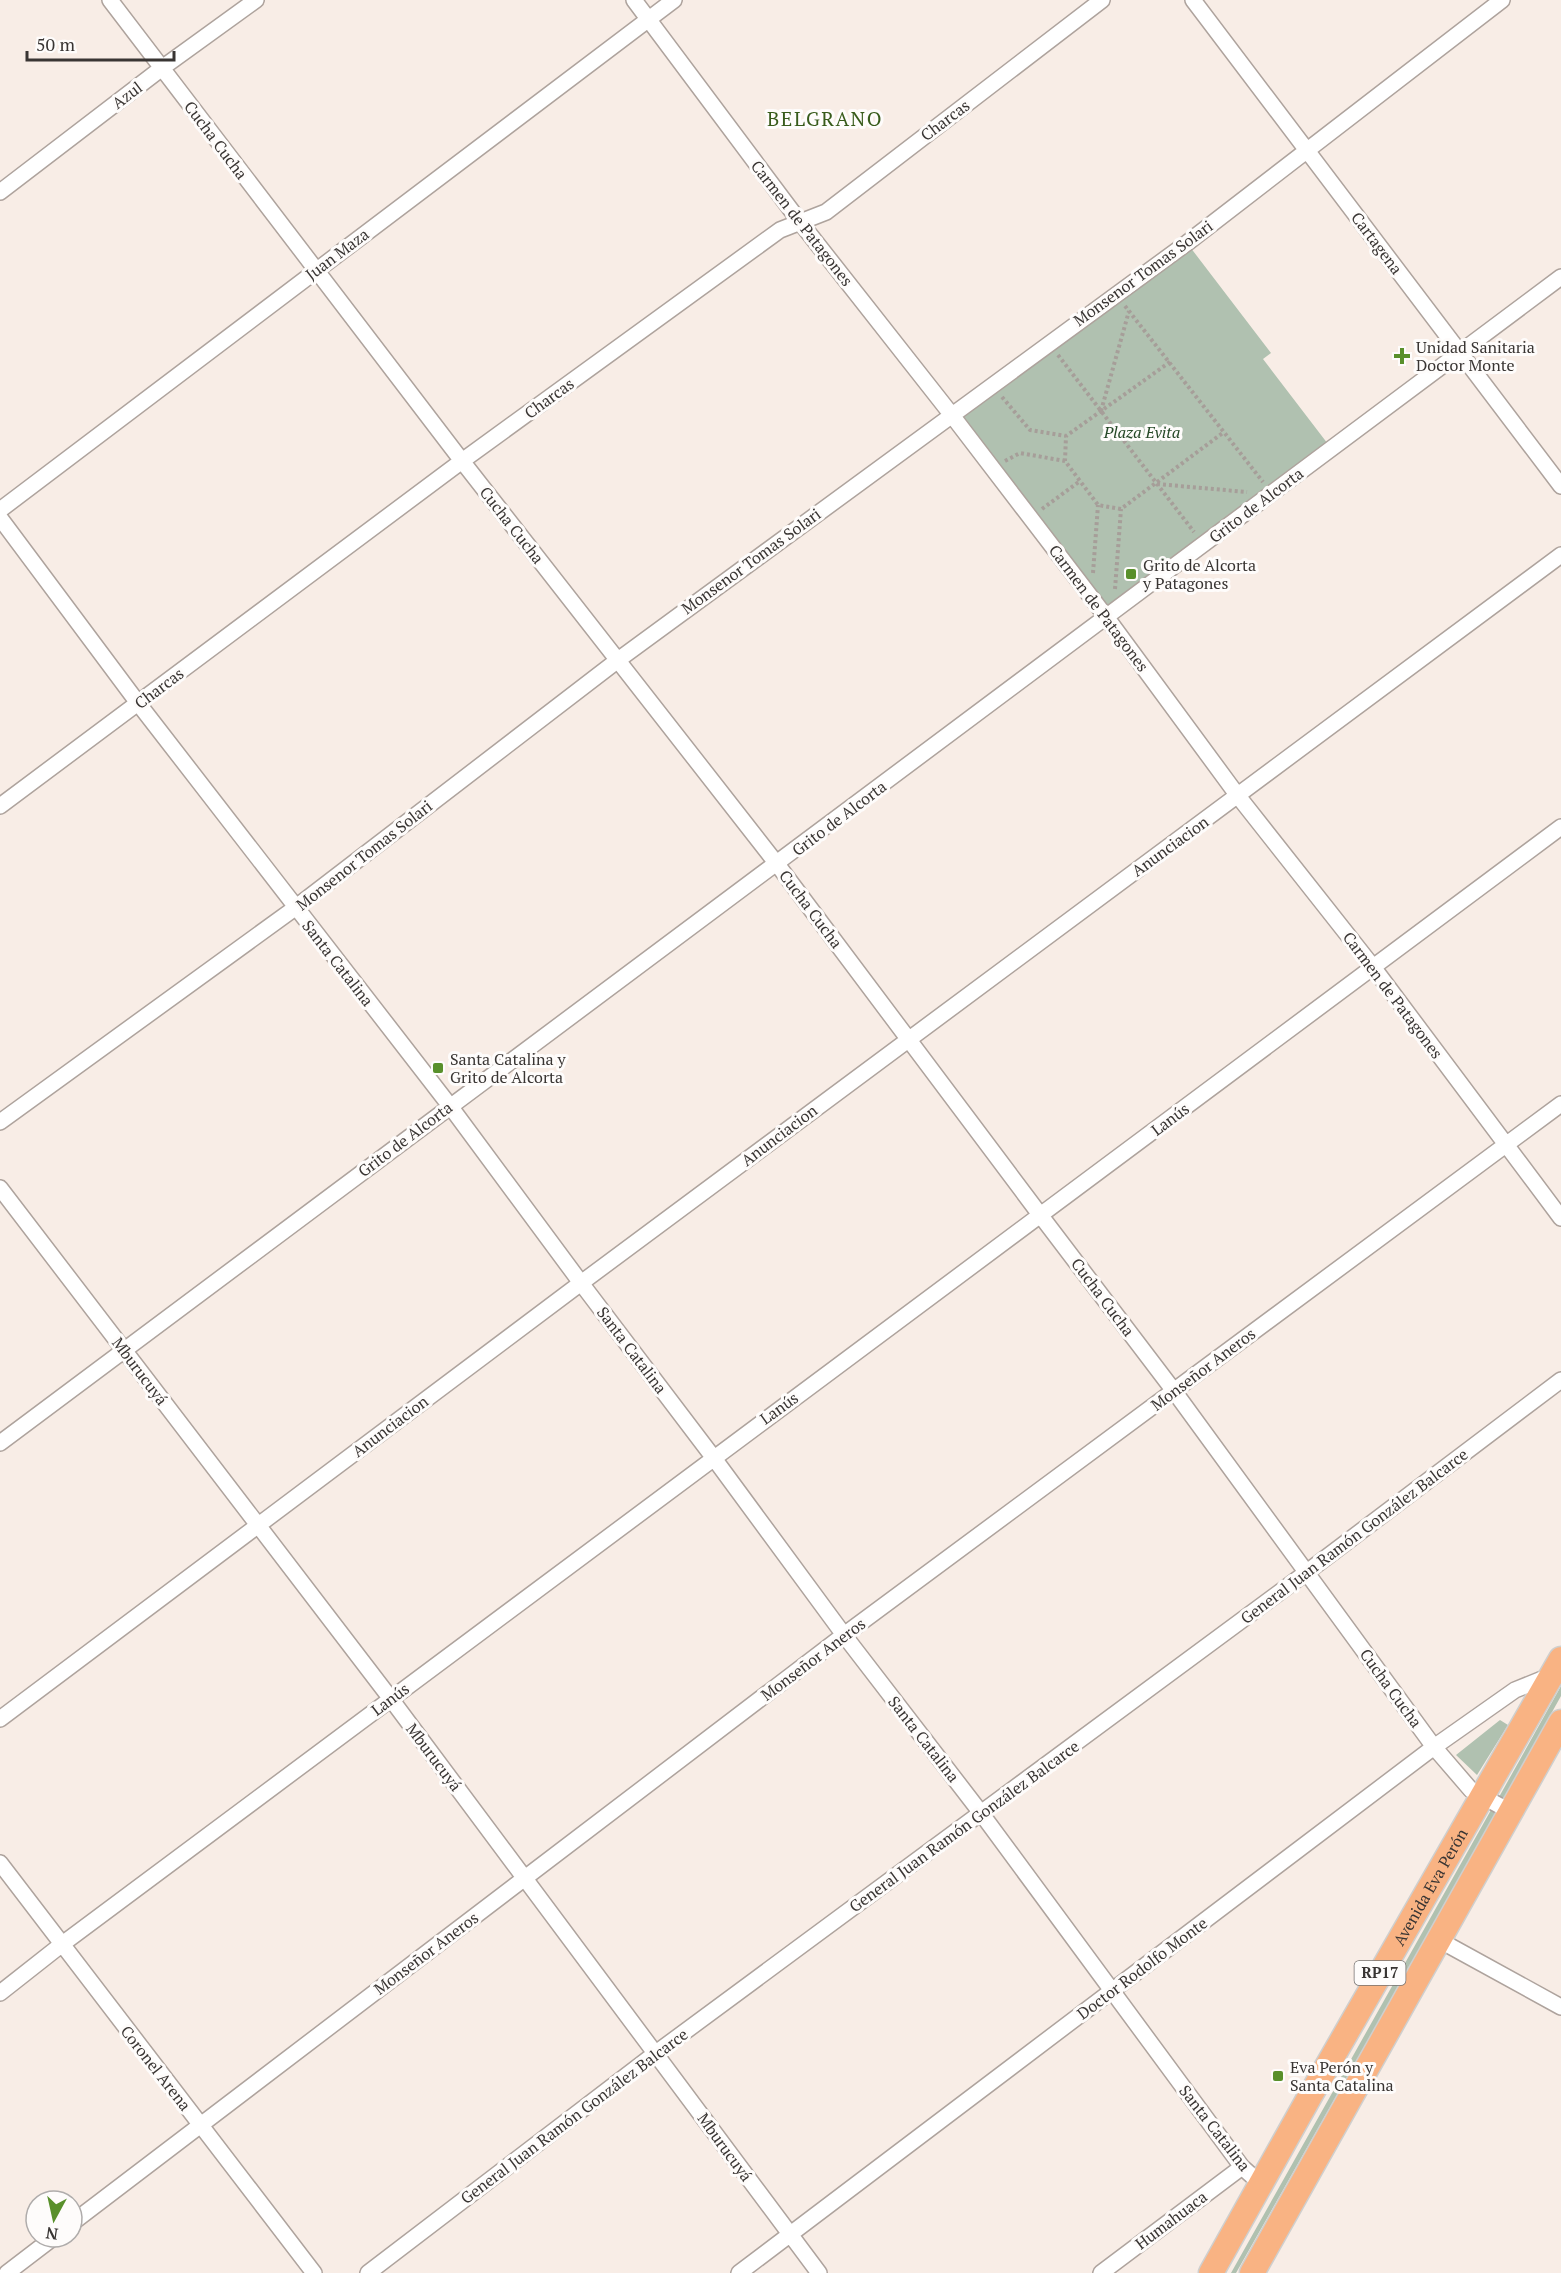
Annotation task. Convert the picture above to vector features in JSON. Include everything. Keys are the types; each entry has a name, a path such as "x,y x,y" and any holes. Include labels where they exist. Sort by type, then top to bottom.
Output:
{"main road":[{"name":"Avenida Eva Perón","path":"1211,2273 1557,1667"},
{"name":"Avenida Eva Perón","path":"1252,2273 1561,1722"}],"street":[{"name":"Cucha Cucha","path":"110,0 462,461 777,864 1174,1391 1434,1747 1471,1790 1511,1812"},
{"name":"Azul","path":"0,192 162,68 256,0"},
{"name":"Carmen de Patagones","path":"634,0 800,222 1092,598 1110,616 1238,796 1373,967 1561,1218"},
{"name":"Juan Maza","path":"0,510 674,0"},
{"name":"Charcas","path":"0,806 462,461 780,230 826,212 1102,0"},
{"name":"Cartagena","path":"1193,0 1561,486"},
{"name":"Monsenor Tomas Solari","path":"0,1122 295,908 618,660 991,384 1187,243 1502,0"},
{"name":"Grito de Alcorta","path":"0,1443 1561,277"},
{"name":"Santa Catalina","path":"0,518 138,704 450,1106 844,1635 981,1812 1242,2167 1261,2184"},
{"name":"Anunciacion","path":"0,1719 581,1283 1561,555"},
{"name":"Lanús","path":"0,1994 61,1945 713,1457 1041,1216 1561,827"},
{"name":"Monseñor Aneros","path":"84,2214 844,1635 1561,1104"},
{"name":"Mburucuyá","path":"0,1188 391,1699 819,2273"},
{"name":"General Juan Ramón González Balcarce","path":"368,2273 656,2053 1306,1572 1561,1380"},
{"name":"Doctor Rodolfo Monte","path":"739,2273 1434,1747 1515,1690 1557,1667"},
{"name":"Coronel Arena","path":"0,1863 314,2273"},
{"path":"1439,1940 1561,2007"},
{"name":"Humahuaca","path":"1101,2273 1242,2167"},
{"path":"7,2273 38,2249"}],"path":[{"path":"1114,295 1129,310 1272,494"},
{"path":"1101,412 1129,310"},
{"path":"1049,343 1204,545"},
{"path":"991,384 1030,430 1066,436 1170,362"},
{"path":"1098,505 1121,509 1224,432"},
{"path":"1066,436 1065,461 1098,505 1092,598"},
{"path":"992,469 1020,453 1065,461"},
{"path":"1030,517 1080,481"},
{"path":"1157,484 1272,494"},
{"path":"1110,616 1121,509"}],"green space":[{"name":"Plaza Evita","path":"1187,243 1271,353 1263,359 1331,448 1107,618 951,414"},
{"path":"1561,1686 1561,1696 1503,1800 1499,1797"},
{"path":"1500,1720 1508,1725 1477,1775 1456,1755"},
{"path":"1491,1810 1496,1814 1236,2273 1231,2273"}],"place":[{"name":"Unidad Sanitaria Doctor Monte","path":"1402,356"},
{"name":"Grito de Alcorta y Patagones","path":"1131,574"},
{"name":"Santa Catalina y Grito de Alcorta","path":"438,1068"},
{"name":"Eva Perón y Santa Catalina","path":"1278,2076"}],"district":[{"name":"BELGRANO","path":"825,119"}]}
